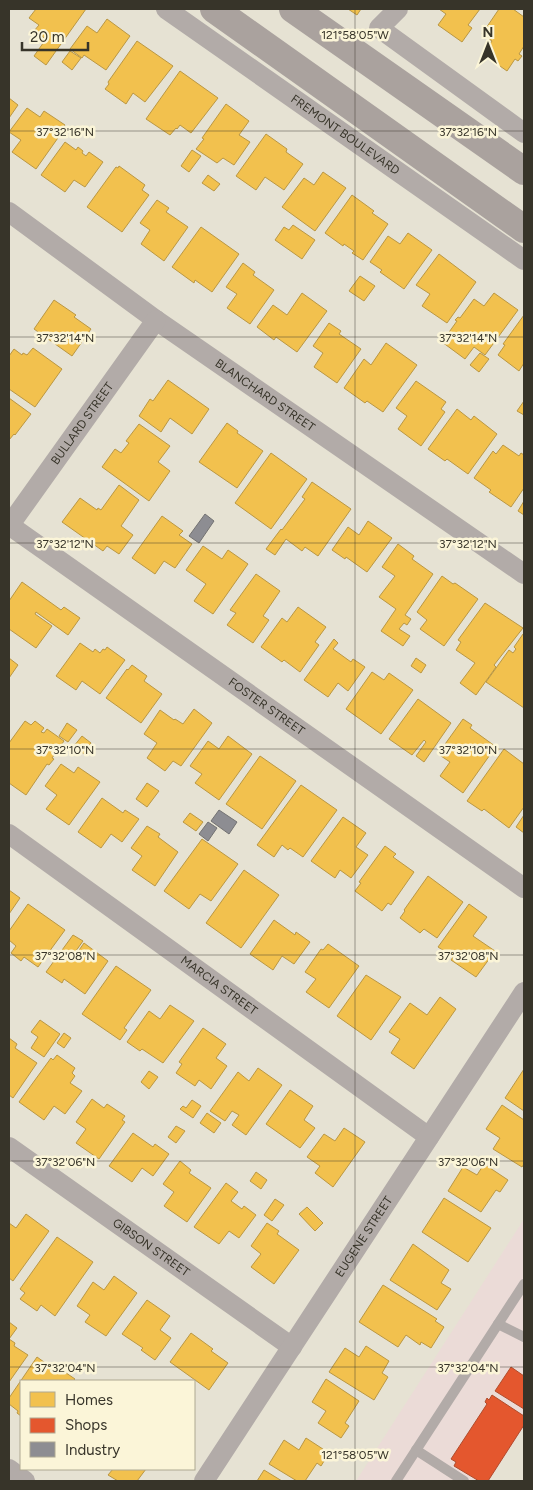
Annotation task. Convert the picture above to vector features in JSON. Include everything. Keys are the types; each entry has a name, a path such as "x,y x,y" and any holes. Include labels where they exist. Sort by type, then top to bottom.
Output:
{"main road":[{"path":"214,9 524,229"},
{"path":"293,9 524,172"}],"street":[{"name":"FREMONT BOULEVARD","path":"166,9 524,260"},
{"path":"398,9 379,28 524,133"},
{"name":"BLANCHARD STREET","path":"9,212 156,320 524,574"},
{"name":"BULLARD STREET","path":"9,526 156,320"},
{"name":"FOSTER STREET","path":"9,526 524,888"},
{"name":"MARCIA STREET","path":"9,834 429,1137"},
{"name":"EUGENE STREET","path":"204,1481 524,992"},
{"name":"GIBSON STREET","path":"9,1147 292,1347"},
{"path":"9,1469 25,1481"}],"lane":[{"path":"396,1481 524,1284"},
{"path":"498,1324 524,1337"},
{"path":"416,1450 464,1481"}],"shaded area":[{"path":"524,1219 524,1427 489,1481 356,1481"}],"building: Homes":[{"path":"36,9 86,9 46,65 34,56 46,39 34,31 39,25 29,18"},
{"path":"348,9 361,9 357,15"},
{"path":"439,9 480,9 468,25 472,28 462,42 438,25 446,14"},
{"path":"499,9 513,9 524,17 524,46 519,54 522,56 518,61 515,59 507,71 483,54 492,41 482,34"},
{"path":"107,19 130,36 106,70 84,55 82,58 70,49 87,26 97,33"},
{"path":"137,41 173,66 145,102 133,93 126,104 105,89"},
{"path":"70,51 81,58 72,70 62,62"},
{"path":"180,71 218,98 191,133 180,125 170,135 146,119"},
{"path":"9,98 18,105 9,118"},
{"path":"226,104 249,121 239,135 250,142 234,165 223,158 217,163 196,149"},
{"path":"27,108 40,117 44,111 65,125 36,169 12,152 21,140 9,132"},
{"path":"266,134 287,149 286,152 303,164 284,190 265,177 256,190 236,176"},
{"path":"65,142 76,150 78,147 86,156 89,152 103,162 85,187 74,180 65,192 41,175"},
{"path":"192,150 201,156 189,172 181,166"},
{"path":"119,166 145,185 142,190 149,195 122,232 87,207 116,167 118,168"},
{"path":"323,172 346,188 315,231 282,207 304,178 314,185"},
{"path":"208,175 220,184 214,191 202,183"},
{"path":"352,195 388,224 363,260 352,253 354,251 344,244 343,246 325,233"},
{"path":"157,200 169,208 166,212 188,227 164,261 141,244 150,230 140,223"},
{"path":"293,225 315,240 302,259 275,240 284,227 289,230"},
{"path":"201,227 239,254 212,292 195,280 194,283 172,267"},
{"path":"408,233 432,250 404,289 380,272 382,270 370,262 388,236 400,244"},
{"path":"439,254 476,282 447,323 422,306 430,294 416,285"},
{"path":"243,263 255,272 253,275 274,290 250,324 227,308 237,294 226,287"},
{"path":"360,276 375,286 364,301 349,291"},
{"path":"302,293 327,311 297,352 276,337 274,340 257,327 273,305 287,315"},
{"path":"494,293 518,310 485,355 474,347 465,359 442,342 457,321 455,320 458,317 460,318 474,299 484,306"},
{"path":"54,300 76,315 74,317 91,329 72,356 34,329"},
{"path":"524,315 524,363 519,371 498,355 505,345 503,344"},
{"path":"329,323 341,331 339,334 361,349 337,383 314,367 323,353 313,346"},
{"path":"386,343 417,365 383,412 367,401 365,403 344,388 364,359 371,365"},
{"path":"33,348 62,369 35,407 9,389 9,356 14,349 22,355 23,353 27,355"},
{"path":"480,353 489,359 479,372 470,365"},
{"path":"168,380 209,409 192,434 170,418 161,432 139,416 150,399 153,401"},
{"path":"416,381 446,402 441,409 445,412 421,446 398,429 407,416 396,408"},
{"path":"9,398 31,414 9,440"},
{"path":"524,401 524,415 517,411"},
{"path":"457,409 471,420 474,416 497,434 468,474 447,459 445,461 428,449"},
{"path":"227,423 238,431 237,433 263,451 237,488 199,462"},
{"path":"139,424 170,446 158,462 170,471 149,501 102,467 115,449 121,453 129,443 126,441"},
{"path":"503,445 519,456 521,453 524,455 524,488 511,507 489,492 491,490 474,478 493,451 496,454"},
{"path":"271,453 307,479 271,529 235,503"},
{"path":"312,482 351,509 318,556 305,547 302,551 286,539 275,555 266,549 305,499 302,497"},
{"path":"119,485 139,500 121,526 133,535 119,554 107,546 103,551 62,522 80,498 97,510 98,508 101,510"},
{"path":"524,501 524,515 518,511"},
{"path":"162,516 183,531 179,535 192,544 175,568 164,561 155,574 132,558"},
{"path":"368,521 392,538 367,572 346,557 345,559 332,550 348,527 359,535"},
{"path":"398,544 414,556 412,559 433,574 405,615 411,619 407,625 404,623 399,629 410,636 403,646 381,631 396,609 379,597 395,576 382,567"},
{"path":"203,546 222,559 228,550 248,564 213,614 194,601 206,584 186,570"},
{"path":"256,574 280,591 263,616 269,620 253,643 227,625 236,613 230,610"},
{"path":"442,576 478,599 444,646 420,629 427,620 417,612"},
{"path":"22,582 61,610 64,607 80,618 68,635 36,612 35,614 52,626 36,648 9,629 9,601"},
{"path":"485,603 523,628 494,665 496,667 476,695 460,683 475,663 456,650 461,642 458,640"},
{"path":"298,607 326,627 315,642 319,645 300,672 261,647 282,618 287,622"},
{"path":"523,634 524,708 486,682 509,650 513,653 516,649 514,647"},
{"path":"334,639 338,643 333,649 351,662 353,659 365,667 348,691 338,683 328,697 304,680"},
{"path":"80,643 93,652 95,649 100,653 107,647 125,660 100,694 82,681 76,690 56,676"},
{"path":"9,658 18,665 9,678"},
{"path":"416,658 426,665 421,673 411,666"},
{"path":"132,665 147,676 144,681 162,694 141,723 106,698"},
{"path":"372,672 384,680 389,673 413,690 381,734 346,709"},
{"path":"418,699 451,723 424,762 416,756 426,742 424,740 412,755 389,739"},
{"path":"194,709 212,723 181,766 173,761 165,771 147,758 157,743 144,734 160,710 183,724"},
{"path":"463,719 472,725 470,728 499,749 495,755 492,752 463,793 440,776 450,762 438,754"},
{"path":"25,721 31,725 35,721 44,728 41,732 44,733 47,729 64,741 52,758 54,759 49,765 47,764 26,795 9,783 9,743"},
{"path":"67,723 77,730 68,742 59,736"},
{"path":"82,736 91,743 84,754 74,746"},
{"path":"228,736 252,754 219,800 195,783 202,774 190,766 208,741 219,749"},
{"path":"504,749 524,764 524,807 509,828 484,809 482,811 467,801"},
{"path":"260,756 296,781 262,829 226,804"},
{"path":"61,764 74,773 78,767 100,782 69,825 46,809 57,795 45,786"},
{"path":"147,783 159,791 147,807 136,799"},
{"path":"301,785 337,810 303,857 282,845 274,857 257,845"},
{"path":"102,798 123,813 125,810 139,819 122,842 111,834 101,848 78,832"},
{"path":"190,813 203,822 196,831 183,822"},
{"path":"524,815 524,833 516,827"},
{"path":"343,817 366,833 356,847 368,855 351,878 340,870 335,878 311,861"},
{"path":"147,826 160,834 158,837 178,852 155,886 132,870 142,856 131,848"},
{"path":"202,839 238,864 211,901 200,894 189,909 164,891"},
{"path":"385,846 396,854 393,857 414,872 391,905 388,903 382,911 355,891 361,883 359,882"},
{"path":"244,870 279,895 241,948 206,923"},
{"path":"428,876 463,902 437,938 424,929 420,933 400,918"},
{"path":"9,890 20,898 9,914"},
{"path":"28,904 65,930 38,967 24,957 21,961 11,953 16,946 9,940 9,931"},
{"path":"469,904 487,917 473,936 495,951 476,977 451,960 453,957 438,947"},
{"path":"274,920 295,935 296,932 310,942 294,964 282,956 273,970 250,954"},
{"path":"73,935 83,941 73,955 75,956 84,943 108,961 85,994 64,979 62,983 46,972"},
{"path":"328,944 359,966 329,1008 306,992 316,979 305,972 321,949 323,950"},
{"path":"116,966 151,990 124,1028 127,1030 120,1040 82,1014"},
{"path":"366,975 401,997 371,1040 337,1016"},
{"path":"440,997 456,1009 414,1069 391,1053 400,1039 389,1032 410,1003 427,1015"},
{"path":"170,1005 194,1021 163,1063 142,1049 140,1051 127,1042 149,1011 160,1019"},
{"path":"40,1020 60,1034 44,1057 31,1048 38,1037 31,1032"},
{"path":"203,1028 226,1044 216,1058 227,1066 211,1089 199,1080 195,1086 176,1073 182,1064 179,1062"},
{"path":"64,1033 71,1038 64,1048 57,1043"},
{"path":"9,1038 17,1044 15,1048 37,1063 13,1098 9,1095"},
{"path":"57,1055 75,1068 72,1073 75,1076 70,1083 82,1091 65,1114 54,1106 44,1120 19,1102 51,1058 53,1060"},
{"path":"258,1068 282,1085 246,1135 232,1125 239,1115 232,1111 225,1121 210,1111 238,1072 249,1081"},
{"path":"524,1069 524,1111 505,1098"},
{"path":"149,1071 158,1077 149,1089 141,1082"},
{"path":"290,1090 313,1106 304,1120 315,1128 300,1148 266,1124"},
{"path":"92,1099 104,1108 107,1104 125,1116 122,1120 125,1122 99,1159 76,1143 86,1129 76,1122"},
{"path":"192,1100 201,1106 193,1118 180,1109 183,1106 186,1108"},
{"path":"502,1105 524,1120 524,1164 522,1167 493,1149 500,1138 486,1129"},
{"path":"207,1113 221,1123 214,1133 200,1123"},
{"path":"176,1126 185,1131 176,1143 168,1137"},
{"path":"344,1128 365,1142 333,1187 315,1173 320,1166 307,1157 324,1134 335,1141"},
{"path":"133,1133 153,1147 155,1144 169,1154 153,1176 142,1168 132,1182 109,1166"},
{"path":"180,1161 191,1170 189,1173 211,1188 187,1222 164,1206 174,1192 163,1184"},
{"path":"484,1164 508,1180 500,1192 496,1190 481,1212 448,1191 463,1167 477,1175"},
{"path":"256,1172 267,1180 261,1189 250,1181"},
{"path":"226,1183 238,1192 231,1201 242,1209 244,1206 256,1215 239,1238 229,1231 219,1244 194,1227"},
{"path":"444,1198 491,1228 468,1262 422,1232"},
{"path":"275,1199 284,1205 272,1221 264,1215"},
{"path":"307,1207 323,1223 315,1231 299,1214"},
{"path":"26,1214 49,1231 13,1281 9,1278 9,1223 16,1228"},
{"path":"267,1223 279,1231 277,1234 299,1250 274,1284 251,1267 261,1254 251,1246"},
{"path":"57,1237 93,1262 55,1316 41,1305 37,1311 20,1299 25,1293 20,1289"},
{"path":"413,1244 449,1270 441,1283 451,1289 437,1310 390,1280"},
{"path":"114,1276 137,1293 106,1336 85,1322 90,1315 77,1306 93,1282 104,1290"},
{"path":"383,1285 437,1319 435,1321 444,1327 431,1348 421,1342 420,1345 406,1335 398,1347 359,1322"},
{"path":"147,1300 170,1316 160,1330 171,1338 155,1360 141,1350 143,1348 122,1334"},
{"path":"9,1322 17,1328 9,1339"},
{"path":"191,1333 228,1363 209,1390 170,1362"},
{"path":"9,1339 15,1343 14,1346 28,1355 9,1382"},
{"path":"366,1346 389,1361 382,1373 388,1377 374,1400 329,1372 345,1348 359,1357"},
{"path":"37,1357 51,1367 53,1364 75,1379 74,1380 21,1380"},
{"path":"326,1379 359,1401 345,1423 349,1426 341,1438 318,1423 326,1411 312,1402"},
{"path":"20,1382 20,1415 17,1413 18,1411 9,1404 9,1398"},
{"path":"306,1438 329,1453 321,1466 317,1463 305,1481 297,1481 269,1464 284,1440 299,1450"},
{"path":"112,1470 145,1470 137,1481 118,1481 108,1475"},
{"path":"264,1470 282,1481 257,1481"}],"building: Shops":[{"path":"511,1367 524,1376 524,1409 495,1391"},
{"path":"492,1395 524,1416 524,1425 488,1481 479,1481 454,1466 456,1462 451,1459 487,1404 485,1402 487,1398 489,1400"}],"building: Industry":[{"path":"205,514 214,521 199,543 189,536"},
{"path":"219,810 237,822 229,834 211,821"},
{"path":"208,822 217,828 208,841 199,834"}]}
